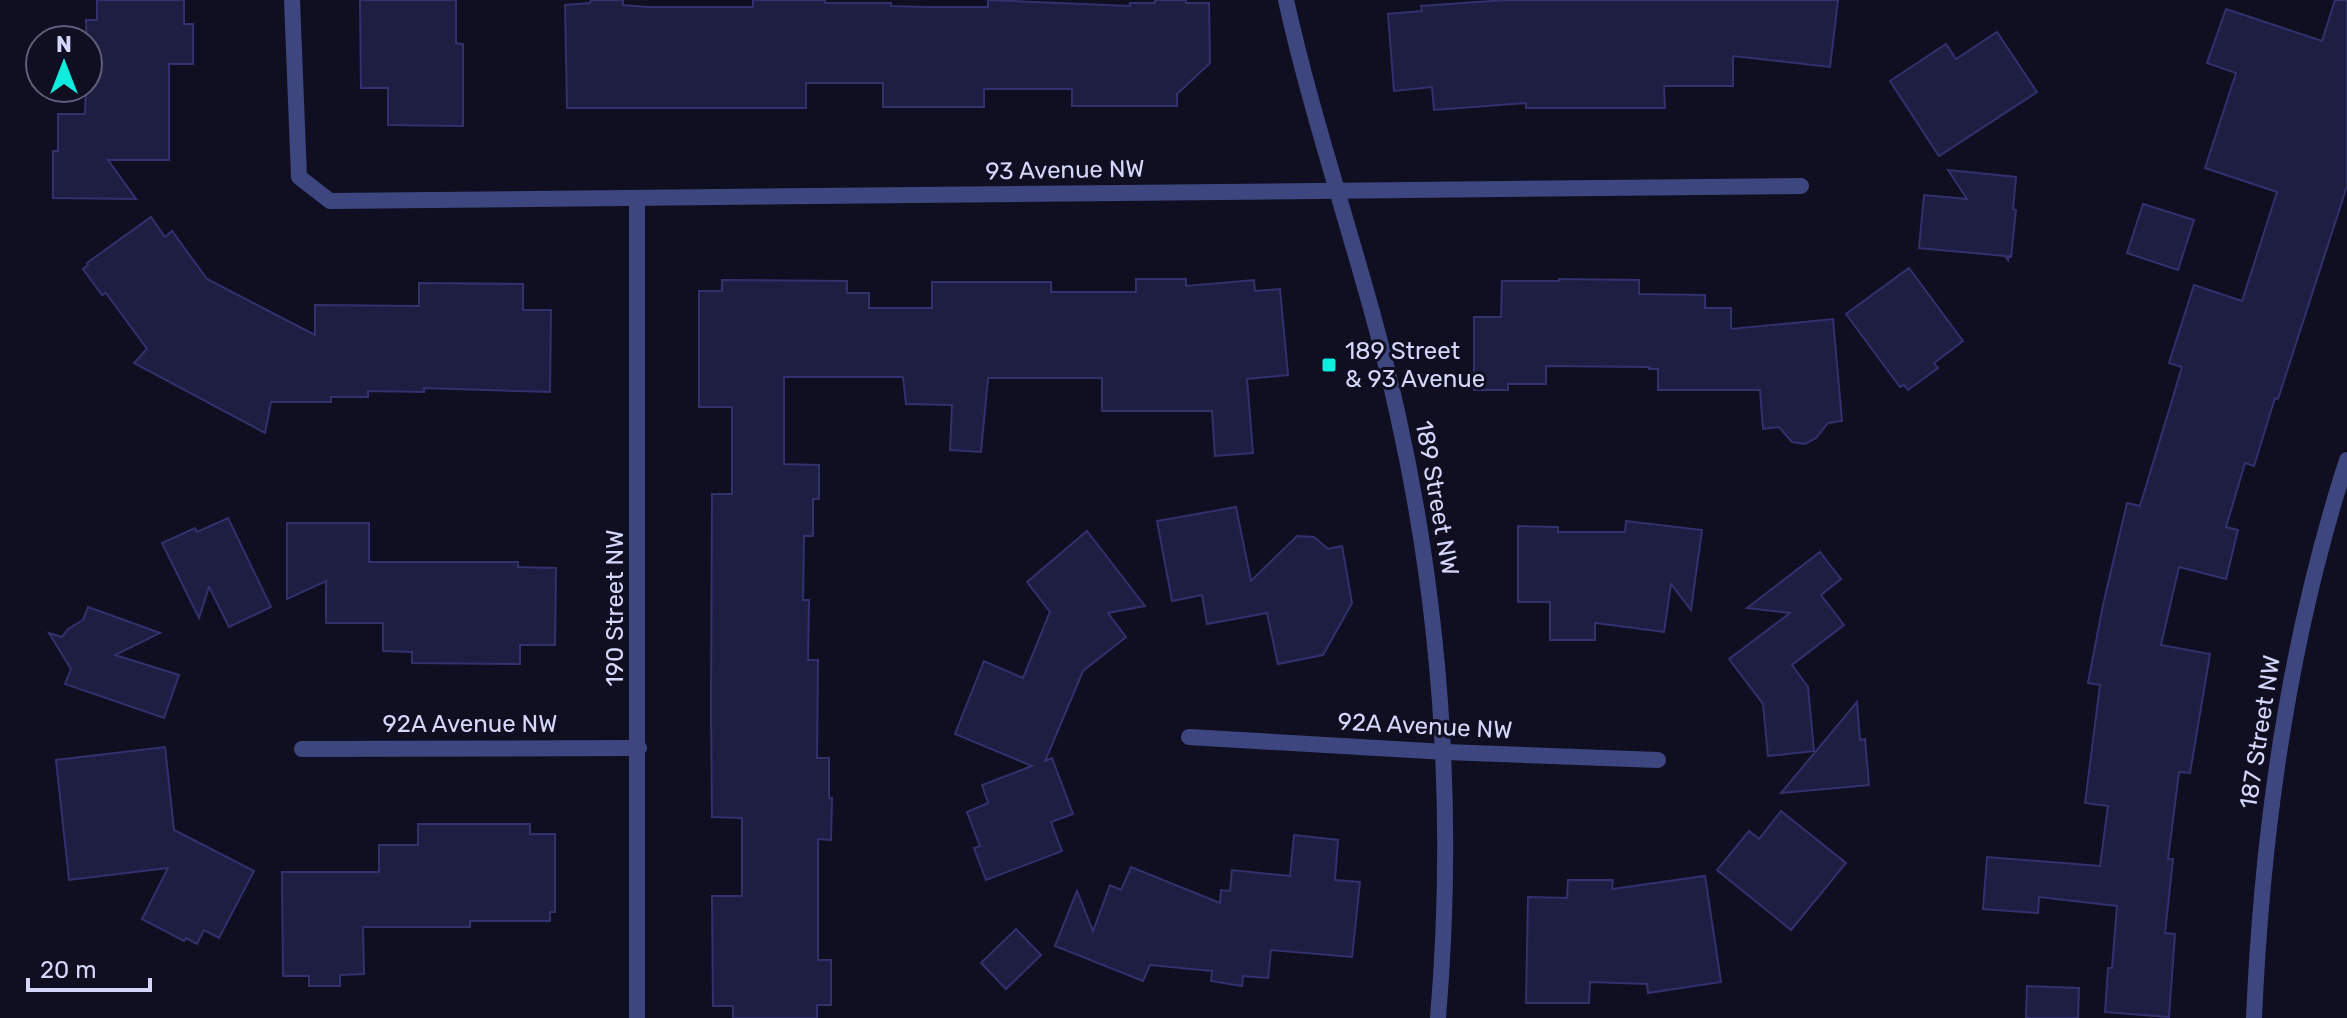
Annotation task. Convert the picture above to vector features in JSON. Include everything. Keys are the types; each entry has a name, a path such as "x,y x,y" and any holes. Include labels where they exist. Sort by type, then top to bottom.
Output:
{"street":[{"name":"93 Avenue NW","path":"292,0 299,177 330,201 1801,186"},
{"name":"189 Street NW","path":"1286,0 1398,416 1432,611 1445,752 1446,883 1438,1018"},
{"name":"190 Street NW","path":"637,198 637,1018"},
{"name":"187 Street NW","path":"2254,1018 2262,884 2286,710 2320,551 2347,460"},
{"name":"92A Avenue NW","path":"1189,737 1445,752 1658,760"},
{"name":"92A Avenue NW","path":"302,749 639,748"}],"building":[{"path":"97,0 184,0 184,24 193,24 193,64 169,64 169,160 108,160 136,199 53,198 53,151 58,151 58,114 85,114 85,104 104,104 104,24 86,24 86,20 97,20"},
{"path":"360,0 456,0 456,43 463,44 463,126 388,125 388,88 361,88"},
{"path":"591,0 623,0 623,5 647,7 753,7 753,0 825,0 825,3 891,3 891,6 988,7 988,0 1130,6 1130,3 1155,3 1155,0 1186,0 1186,3 1209,3 1210,63 1177,94 1177,106 1072,106 1072,89 984,89 984,107 883,107 883,83 806,83 806,108 567,108 565,5 590,3"},
{"path":"1506,0 1838,0 1830,67 1733,56 1733,86 1664,86 1665,108 1526,108 1526,103 1434,110 1432,87 1394,91 1388,14 1422,11 1421,6"},
{"path":"2335,0 2347,0 2347,186 2254,466 2245,463 2226,527 2238,530 2226,579 2179,567 2161,645 2210,654 2190,773 2179,772 2168,859 2173,859 2165,933 2175,934 2169,1017 2105,1012 2117,906 2039,897 2038,913 1983,909 1987,857 2100,866 2108,806 2085,803 2100,685 2088,683 2127,503 2140,506 2182,367 2169,363 2194,285 2242,301 2277,192 2205,168 2236,73 2207,63 2226,9 2322,41"},
{"path":"1997,32 2037,92 1939,156 1890,81 1946,44 1956,59"},
{"path":"1948,170 2016,177 2013,209 2016,210 2011,257 2008,256 2008,260 2005,256 1919,248 1924,195 1967,199"},
{"path":"2143,204 2194,220 2178,270 2127,253"},
{"path":"151,217 165,237 172,231 207,279 315,335 315,305 419,306 419,283 523,284 523,310 551,310 550,392 424,388 424,392 368,391 368,397 331,397 331,402 271,402 265,433 134,363 147,349 106,293 102,295 83,269"},
{"path":"1909,268 1963,341 1934,363 1938,368 1908,390 1904,385 1900,387 1846,314"},
{"path":"1136,279 1186,279 1186,286 1254,280 1255,291 1280,289 1288,375 1247,379 1253,453 1215,456 1212,411 1102,411 1102,378 988,378 981,452 950,450 952,405 906,404 903,377 784,377 784,464 819,465 819,499 813,499 813,536 804,536 803,600 809,600 808,660 818,660 817,758 829,758 829,798 832,798 831,840 818,839 818,960 831,960 831,1005 817,1005 817,1018 733,1018 733,1006 713,1006 712,896 742,896 742,818 712,817 711,708 712,494 732,494 732,407 699,407 699,291 722,291 722,280 847,281 847,293 869,293 869,308 932,308 932,282 1051,282 1051,292 1136,292"},
{"path":"1639,280 1639,294 1705,295 1705,308 1731,308 1731,329 1833,319 1842,421 1828,423 1816,438 1805,444 1792,442 1779,427 1763,429 1760,390 1658,390 1658,369 1649,367 1546,366 1546,384 1508,384 1508,390 1474,390 1474,317 1501,317 1502,281"},
{"path":"1236,507 1251,581 1297,536 1314,537 1328,549 1342,546 1352,603 1323,655 1278,664 1267,613 1207,624 1202,595 1172,601 1157,521"},
{"path":"228,518 271,607 229,627 209,587 199,618 162,543"},
{"path":"1626,521 1702,530 1691,610 1671,584 1664,632 1595,623 1595,640 1550,640 1550,602 1518,602 1518,526 1558,527 1558,532 1625,532"},
{"path":"287,523 369,523 369,562 518,562 518,567 556,568 555,645 520,645 520,664 412,663 412,652 383,651 383,623 326,623 326,581 287,599"},
{"path":"1087,531 1145,606 1108,613 1126,637 1083,671 1045,761 1052,758 1073,814 1051,822 1062,851 986,880 974,848 980,846 967,812 988,803 982,785 1032,766 955,734 984,661 1023,678 1050,612 1027,582"},
{"path":"1820,552 1841,579 1821,595 1844,625 1792,665 1808,687 1814,751 1768,756 1763,704 1729,659 1790,613 1747,608"},
{"path":"88,607 160,633 115,655 179,675 164,718 65,684 71,669 49,633 62,637 68,629 83,620"},
{"path":"1857,702 1860,740 1865,739 1869,785 1781,793"},
{"path":"165,747 174,830 254,871 219,938 204,930 197,944 186,938 184,941 142,919 168,868 69,880 56,760"},
{"path":"1781,811 1846,863 1791,930 1717,870 1749,831 1759,839"},
{"path":"418,824 530,824 530,834 555,834 555,912 550,912 550,921 470,921 470,927 363,927 364,974 340,975 340,986 309,986 309,976 283,976 282,872 379,872 379,845 418,845"},
{"path":"1294,835 1338,840 1335,880 1360,882 1352,957 1271,950 1268,978 1243,976 1242,986 1211,981 1212,971 1150,965 1143,981 1055,946 1077,891 1093,931 1110,885 1121,890 1131,867 1220,903 1221,890 1230,891 1232,870 1290,876"},
{"path":"1705,876 1721,982 1648,993 1647,984 1590,982 1589,1003 1526,1003 1528,897 1567,898 1568,880 1613,880 1612,889"},
{"path":"1016,929 1041,955 1006,989 981,963"},
{"path":"2027,986 2079,988 2078,1018 2026,1018"}],"place":[{"name":"189 Street & 93 Avenue","path":"1329,365"}]}
